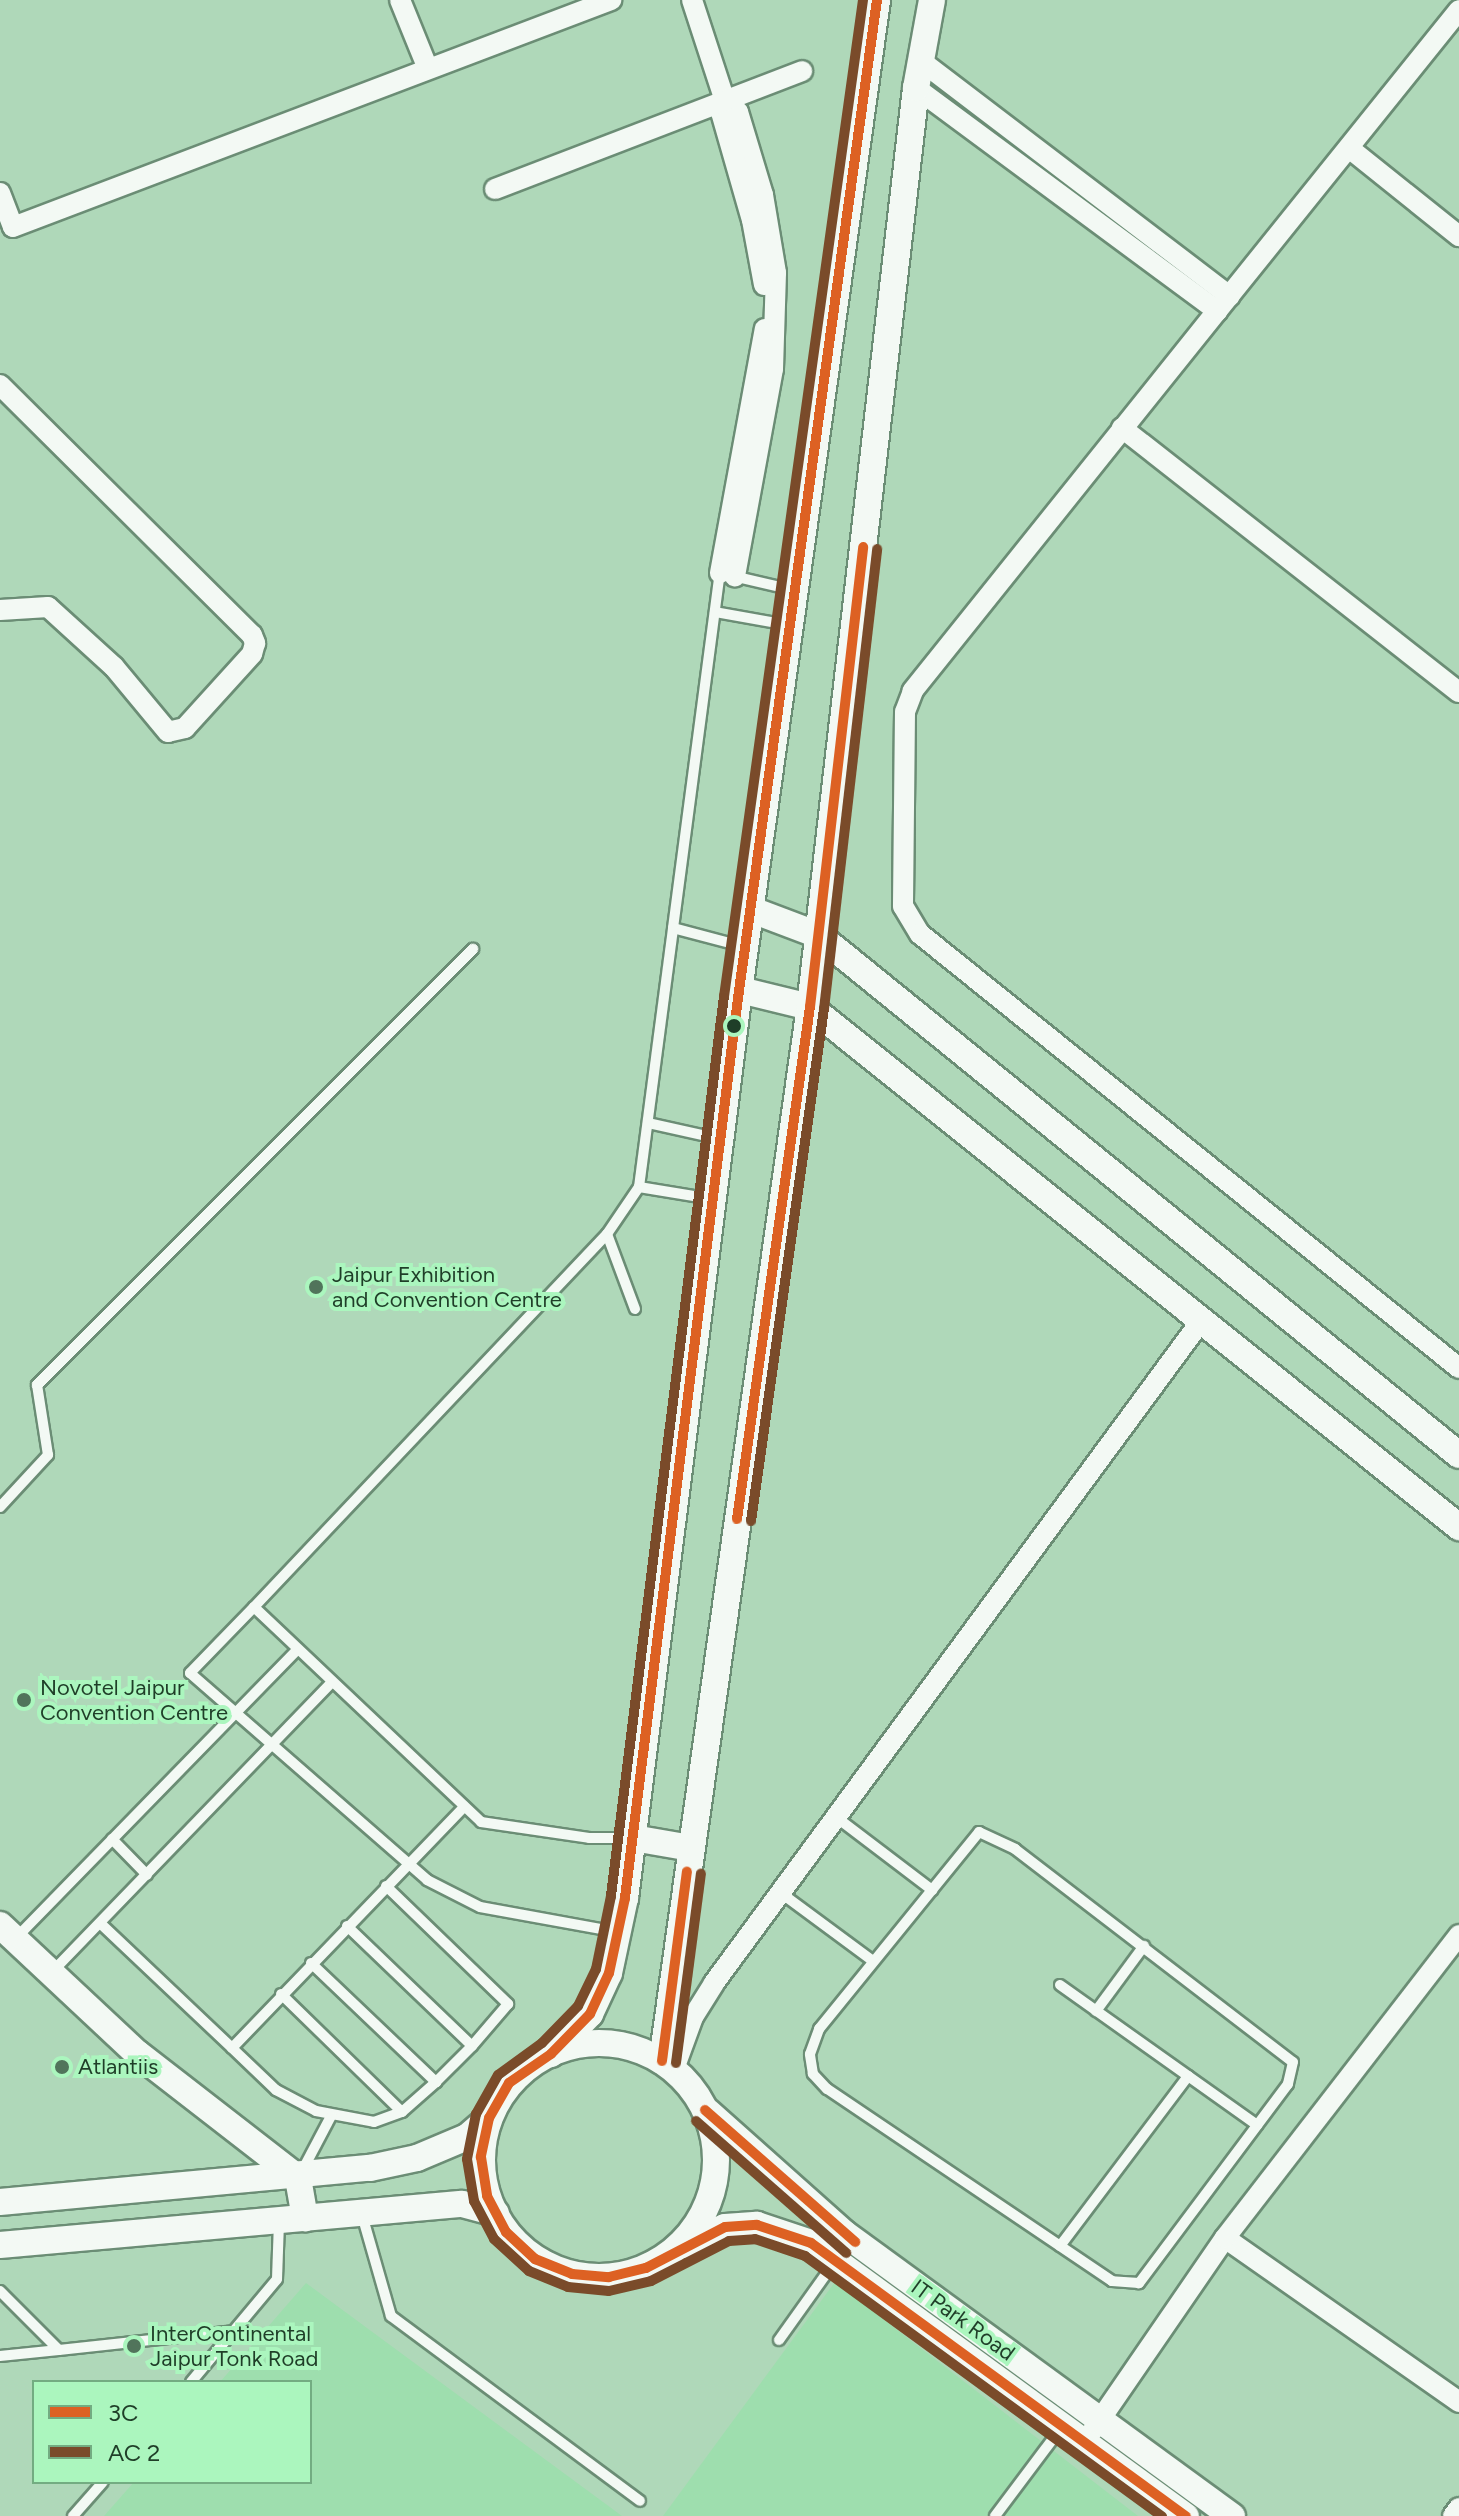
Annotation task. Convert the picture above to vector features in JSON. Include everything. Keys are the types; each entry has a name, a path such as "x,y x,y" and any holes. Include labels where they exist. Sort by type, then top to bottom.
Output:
{"street":[{"path":"400,0 428,69"},
{"path":"0,193 13,227 611,0"},
{"path":"692,0 725,101 721,112 752,220 766,322 727,575"},
{"path":"551,2054 578,2044 617,2044 668,2065 705,2110 716,2146 715,2184 701,2219 678,2248 646,2268 609,2277 572,2274 535,2259 506,2232 487,2196 481,2157 489,2118 509,2083 551,2054 590,2014 609,1973 617,1932 633,1838 745,947 877,0"},
{"path":"668,2065 691,1848 810,1007 916,88 932,0"},
{"path":"1459,10 961,626 908,700 900,892 905,917 920,934 1459,1368"},
{"path":"921,61 1223,304"},
{"path":"495,189 802,71"},
{"path":"916,88 1223,304"},
{"path":"1349,148 1459,236"},
{"path":"0,385 241,623 255,643 252,654 185,728 168,732 114,667 48,607 0,610"},
{"path":"1122,428 1459,692"},
{"path":"752,910 818,935 1459,1455"},
{"path":"740,990 810,1007 1459,1527"},
{"path":"668,2065 693,2017 781,1893 1201,1321"},
{"path":"633,1838 691,1848"},
{"path":"7,1932 137,2053 298,2178 305,2218"},
{"path":"1085,2442 1225,2238 1459,1935"},
{"name":"IT Park Road","path":"705,2110 845,2234 1232,2516"},
{"path":"0,2202 298,2178 417,2158 467,2137 489,2118"},
{"path":"0,2245 462,2204 496,2213"},
{"name":"IT Park Road","path":"678,2248 725,2227 757,2225 811,2243 1186,2516"},
{"path":"1225,2238 1459,2402"},
{"path":"1453,2516 1459,2508"}],"lane":[{"path":"617,1932 480,1907 427,1880 190,1673 607,1234 639,1187 715,612 727,575 795,591"},
{"path":"715,612 790,626"},
{"path":"673,928 745,947"},
{"path":"0,1507 48,1455 37,1385 473,949"},
{"path":"648,1123 721,1139"},
{"path":"639,1187 714,1200"},
{"path":"607,1234 635,1309"},
{"path":"254,1607 330,1684 481,1822 503,1827 633,1838"},
{"path":"7,1932 112,1839 297,1650"},
{"path":"51,1974 274,1746 330,1684"},
{"path":"232,2048 464,1807"},
{"path":"836,1817 932,1890"},
{"path":"987,1833 1144,1946 1293,2062 1288,2084 1139,2283 1121,2285 1060,2246 827,2089 813,2074 812,2041 932,1890 972,1837 987,1833"},
{"path":"112,1839 147,1875"},
{"path":"100,1923 285,2096 331,2116 374,2122 402,2112 506,2012 508,2004 386,1886"},
{"path":"781,1893 873,1961"},
{"path":"347,1926 472,2046"},
{"path":"1096,2011 1144,1946"},
{"path":"311,1963 436,2082"},
{"path":"1060,1985 1257,2125"},
{"path":"281,1994 402,2112"},
{"path":"1060,2246 1188,2076"},
{"path":"298,2178 331,2116"},
{"path":"361,2213 391,2316 640,2501"},
{"path":"193,2380 279,2274 279,2221"},
{"path":"779,2340 835,2261"},
{"path":"0,2291 59,2350"},
{"path":"0,2356 235,2331"},
{"path":"995,2516 1063,2426"},
{"path":"73,2516 101,2484"}],"shaded area":[{"path":"835,2282 1138,2516 663,2516"},
{"path":"306,2283 622,2516 104,2516 132,2484 312,2484 312,2380 222,2380"}],"transit line":[{"path":"863,0 724,996 611,1896 596,1969 578,2006 542,2043 498,2075 476,2114 467,2159 474,2201 494,2239 529,2271 568,2287 609,2291 651,2281 729,2241 755,2239 805,2256 1162,2516"},
{"name":"3C","path":"877,0 738,998 625,1898 609,1973 590,2014 551,2054 509,2083 489,2118 481,2157 487,2196 506,2232 535,2259 572,2274 609,2277 646,2268 725,2227 757,2225 811,2243 1186,2516"},
{"name":"3C","path":"737,1519 810,1007 863,547"},
{"path":"751,1521 824,1009 877,549"},
{"name":"3C","path":"662,2061 687,1872"},
{"path":"676,2063 701,1874"},
{"name":"3C","path":"705,2110 855,2242"},
{"path":"696,2121 846,2253"}],"place":[{"name":"Jaipur Exhibition and Convention Centre","path":"316,1287"},
{"name":"Novotel Jaipur Convention Centre","path":"24,1700"},
{"name":"Atlantiis","path":"62,2067"},
{"name":"InterContinental Jaipur Tonk Road","path":"134,2346"}]}
